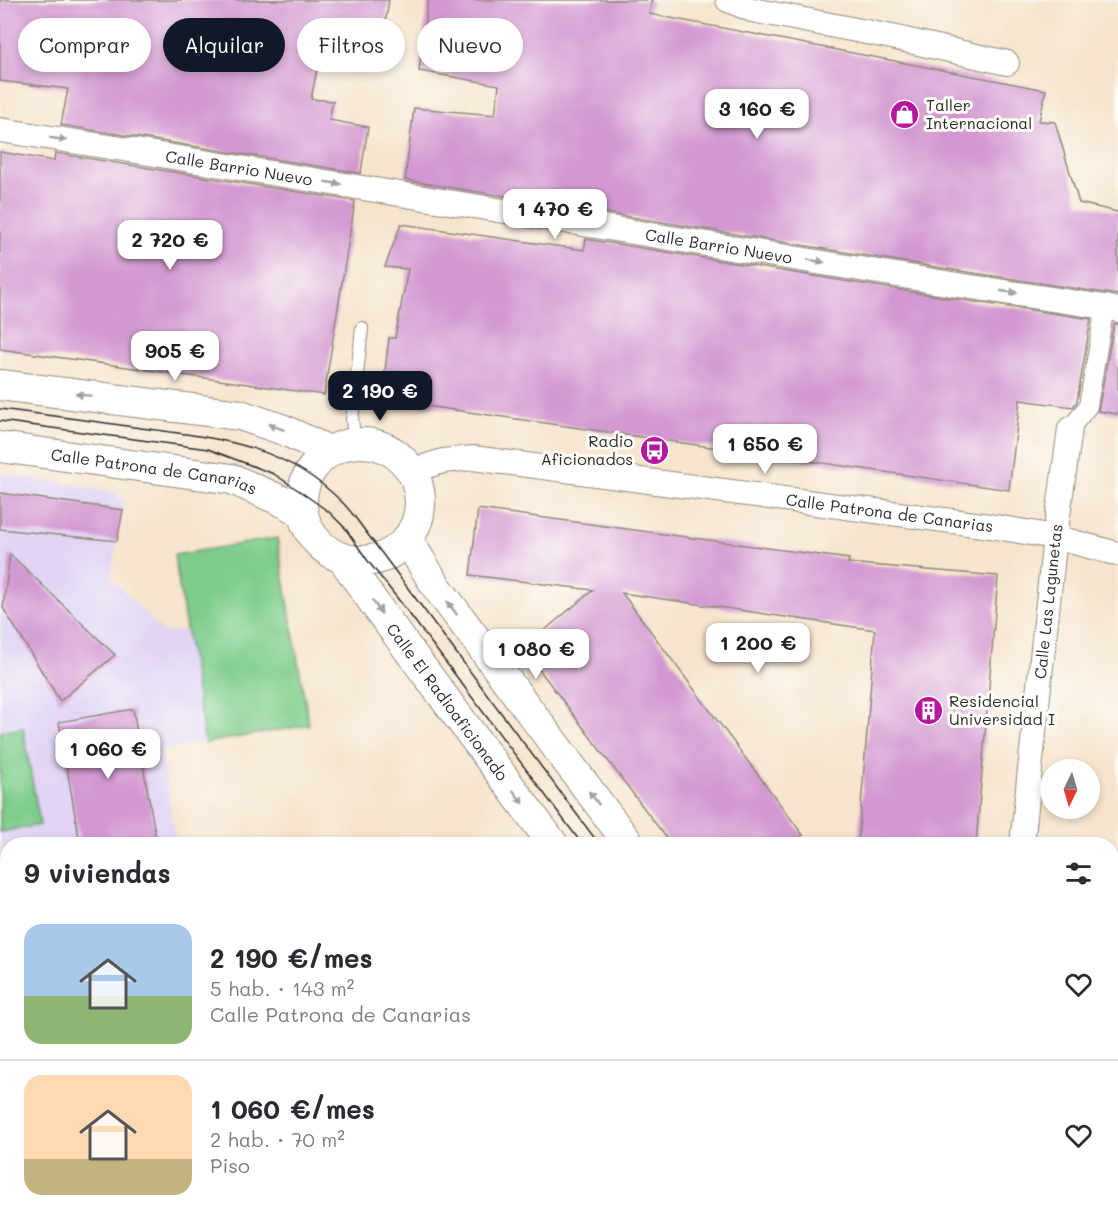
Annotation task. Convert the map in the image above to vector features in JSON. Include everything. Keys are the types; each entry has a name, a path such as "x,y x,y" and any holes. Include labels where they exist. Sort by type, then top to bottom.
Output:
{"street":[{"path":"728,0 752,10 1007,63"},
{"name":"Calle Barrio Nuevo","path":"0,130 1112,308"},
{"path":"1070,429 1088,406 1112,308"},
{"path":"0,385 240,415 342,448"},
{"name":"Calle Las Lagunetas","path":"1023,837 1055,537 1070,429"},
{"path":"365,443 383,447 399,457 411,471 420,498 419,513 415,527 398,548 376,560 343,559 324,549 309,532 301,512 302,492 308,474 317,461 342,448 365,443"},
{"name":"Calle Patrona de Canarias","path":"0,447 232,480 282,501 301,512"},
{"name":"Calle Patrona de Canarias","path":"411,471 443,461 473,458 990,526 1055,537 1118,554"},
{"path":"407,539 436,586 624,837"},
{"name":"Calle El Radioaficionado","path":"343,559 548,837"}],"lane":[{"path":"342,448 352,420 362,328"}],"shaded area":[{"path":"0,473 117,492 116,497 124,498 111,578 164,633 186,630 174,555 277,538 309,725 161,750 176,837 0,837"}],"green space":[{"path":"277,538 309,725 205,743 174,555"},
{"path":"23,728 40,825 0,832 0,732"}],"building":[{"path":"0,0 389,0 386,18 297,18 297,72 316,72 311,99 333,101 329,120 368,127 360,173 61,125 68,89 0,81"},
{"path":"428,0 652,0 649,14 1046,90 1039,121 1055,122 1079,203 1118,212 1118,295 405,180 414,108 495,115 499,85 425,72 523,72 523,18 426,18"},
{"path":"0,152 54,161 55,153 355,201 324,395 0,349"},
{"path":"401,224 584,250 586,239 1091,319 1077,401 1073,407 1020,400 1009,490 392,401 383,386 389,338 395,338 408,269 385,267"},
{"path":"1114,324 1118,324 1118,414 1098,411"},
{"path":"0,493 123,510 117,541 0,529"},
{"path":"478,509 849,559 848,563 998,576 977,837 859,837 875,630 622,593 803,835 800,837 666,837 523,648 593,590 470,575"},
{"path":"10,554 115,655 60,701 3,608"},
{"path":"133,709 156,837 79,837 59,722"}],"tram line":[{"path":"0,409 223,441 274,456 321,483 354,516 594,837"},
{"path":"0,421 208,449 274,474 329,512 345,528 577,837"}],"place":[{"name":"Taller Internacional","path":"905,114"},
{"name":"Radio Aficionados","path":"654,450"},
{"name":"Residencial Universidad I","path":"928,710"}]}
